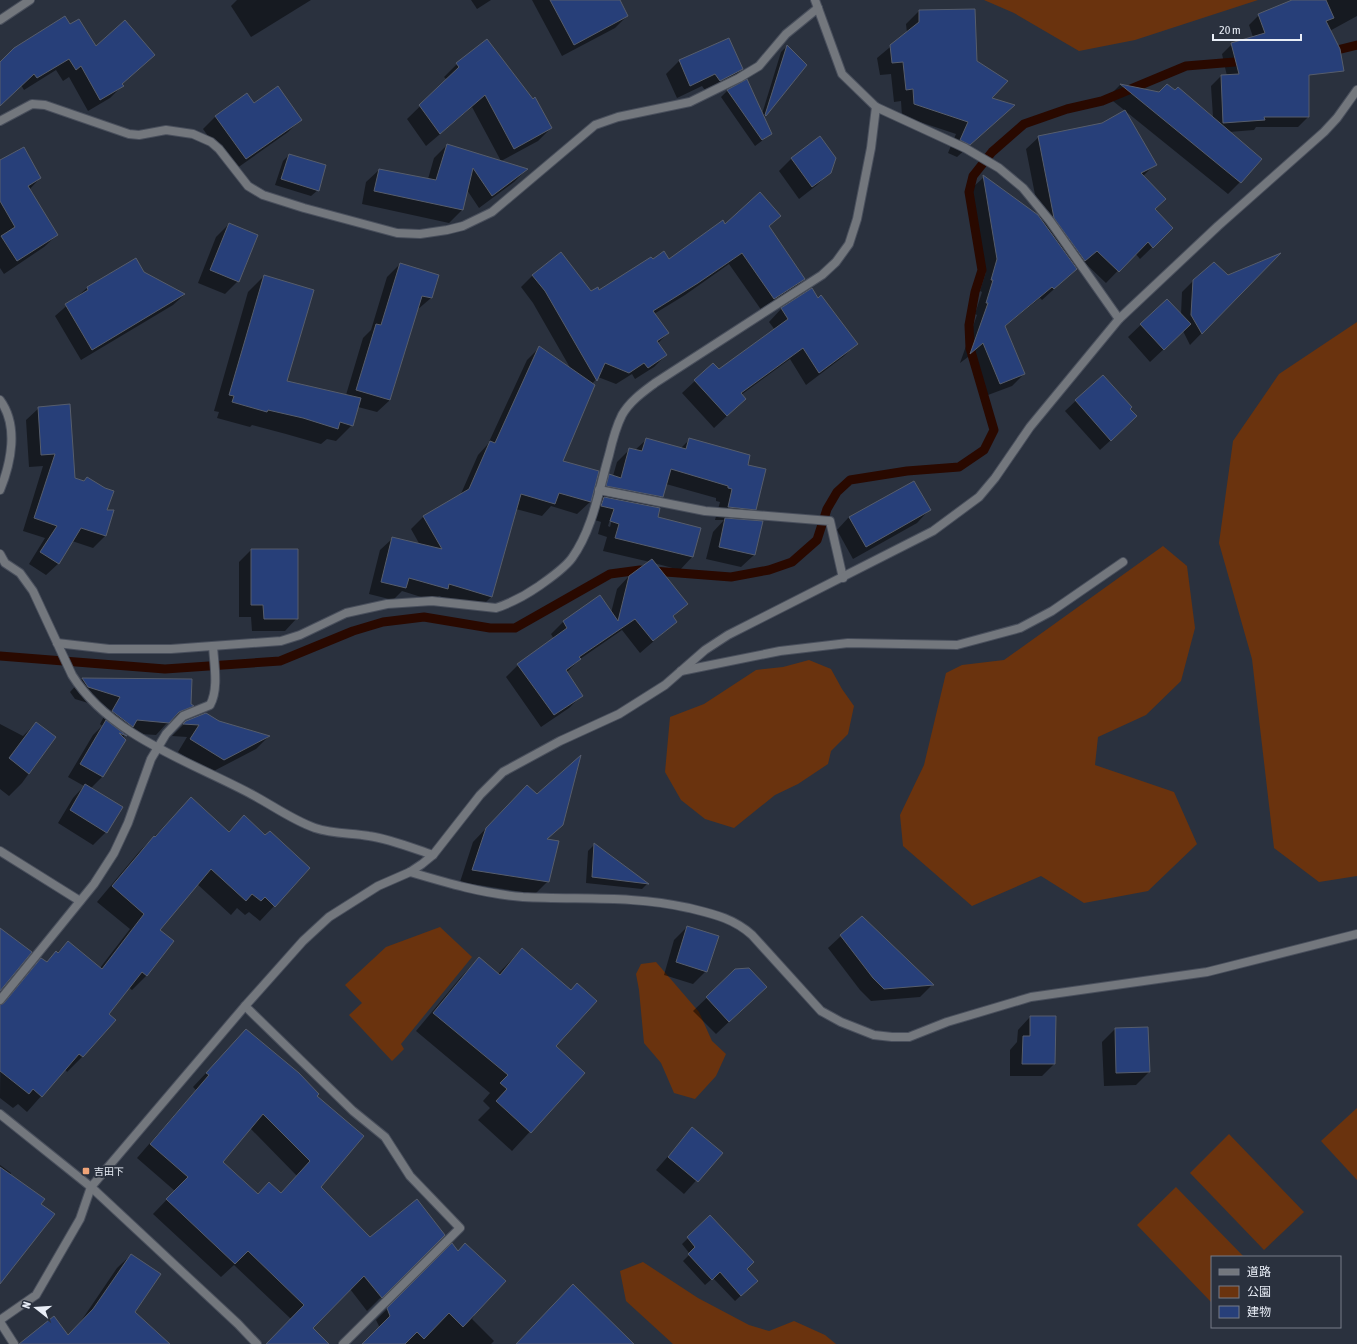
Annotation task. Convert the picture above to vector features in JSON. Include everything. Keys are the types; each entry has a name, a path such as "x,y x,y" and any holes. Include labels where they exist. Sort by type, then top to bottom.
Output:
{"street":[{"path":"0,20 30,0"},
{"path":"0,121 32,104 45,105 129,134 139,135 166,130 193,134 211,142 219,149 248,186 263,195 304,208 397,233 420,234 463,226 492,212 595,125 618,117 690,102 739,78 759,66 786,34 816,4 842,74 876,107 965,148 999,168 1023,188 1050,221 1119,319"},
{"path":"14,1344 0,1321 36,1295 80,1219 91,1188 245,1006 303,941 329,917 378,886 410,872 433,855 480,795 503,772 560,741 619,714 664,685 704,650 728,635 933,531 979,497 995,478 1030,426 1119,319 1218,226 1324,132 1337,118 1357,90"},
{"path":"57,643 109,649 171,649 281,641 300,635 346,613 387,604 432,601 489,608 505,605 529,593 549,579 571,560 580,544 591,519 622,415 635,398 655,383 822,275 836,262 849,244 857,219 871,148 876,107"},
{"path":"0,400 9,420 12,448 0,490"},
{"path":"599,490 705,511 830,521 843,578"},
{"path":"0,554 5,562 20,574 33,591 72,676 90,699 117,723 158,747 251,794 300,822 331,832 373,837 433,855"},
{"path":"680,671 780,651 848,643 957,645 1020,628 1052,611 1123,562"},
{"path":"0,1000 94,884 114,853 128,823 151,759 166,734 183,716 210,705 214,699 213,646"},
{"path":"0,851 80,901"},
{"path":"410,872 476,890 522,897 613,898 657,901 724,917 740,925 752,935 821,1011 848,1025 874,1035 892,1037 909,1037 947,1022 1031,997 1207,972 1357,934"},
{"path":"245,1006 353,1111 385,1138 410,1176 460,1228 343,1344"},
{"path":"0,1114 91,1188 238,1324 256,1344"}],"green space":[{"path":"984,0 1258,0 1135,40 1079,51 1014,13"},
{"path":"1357,322 1357,876 1319,882 1274,848 1252,659 1219,543 1233,441 1279,374"},
{"path":"1163,546 1187,566 1195,628 1181,681 1146,715 1098,737 1095,765 1174,792 1197,844 1148,891 1084,903 1041,876 972,906 903,846 900,815 924,765 946,673 962,665 1004,660"},
{"path":"809,660 831,669 842,689 854,706 848,734 831,751 828,764 798,784 775,795 734,828 705,819 681,800 665,772 670,717 704,704 756,670 783,667"},
{"path":"440,927 472,957 401,1044 404,1049 392,1061 349,1015 362,1003 345,985 386,947"},
{"path":"656,962 699,1012 712,1041 726,1054 716,1076 695,1099 674,1093 661,1063 644,1043 636,974 641,964"},
{"path":"1357,1108 1357,1180 1321,1141"},
{"path":"1229,1134 1304,1212 1264,1250 1190,1173"},
{"path":"1176,1187 1243,1256 1211,1256 1211,1302 1137,1225"},
{"path":"643,1262 698,1298 749,1325 769,1331 794,1321 825,1335 836,1344 673,1344 626,1301 620,1271"}],"building":[{"path":"550,0 620,0 628,16 574,45"},
{"path":"1292,0 1326,0 1334,18 1326,21 1340,49 1344,71 1309,75 1309,117 1264,117 1265,120 1223,123 1221,75 1239,74 1231,43 1265,33 1258,14"},
{"path":"975,9 977,61 1008,81 992,98 1015,105 970,145 960,140 968,122 914,104 913,89 906,90 903,62 892,63 890,45 919,22 919,10"},
{"path":"65,16 70,24 79,19 96,46 125,20 155,55 122,84 124,86 100,100 81,66 76,70 69,59 37,78 34,74 0,106 0,62 14,48"},
{"path":"729,38 743,69 720,81 715,74 690,86 679,60"},
{"path":"487,39 533,99 535,97 552,128 514,149 485,95 440,134 419,105 459,67 456,63"},
{"path":"787,45 807,65 766,116 765,115"},
{"path":"747,79 772,134 762,140 727,90"},
{"path":"1120,84 1159,92 1167,84 1175,90 1178,87 1262,159 1241,183"},
{"path":"278,86 302,120 246,159 215,116 247,93 254,103"},
{"path":"1125,110 1157,165 1141,173 1166,199 1155,209 1173,228 1153,248 1148,242 1119,272 1097,251 1085,261 1054,218 1038,136 1102,123"},
{"path":"820,136 836,158 831,173 812,187 791,158"},
{"path":"447,144 528,169 492,196 473,168 463,210 374,191 379,169 436,180"},
{"path":"24,147 41,178 28,186 58,235 17,261 1,236 15,227 0,201 0,160"},
{"path":"289,154 326,165 319,191 281,179"},
{"path":"983,175 1038,215 1077,269 1054,289 1052,287 1005,326 1025,374 1000,384 983,343 970,354 988,303 986,303 993,280 991,280 997,259"},
{"path":"760,192 781,216 769,226 805,279 774,299 742,253 653,311 669,333 657,341 667,355 648,368 644,363 629,373 605,363 597,381 545,291 532,275 561,252 591,291 598,287 599,290 651,257 653,259 664,251 669,259 723,220 725,224"},
{"path":"229,223 258,235 239,282 210,270"},
{"path":"1281,253 1202,334 1191,315 1193,280 1214,262 1228,275"},
{"path":"136,258 144,272 185,294 92,350 65,304 88,290 87,287"},
{"path":"400,263 439,275 432,298 422,296 390,400 356,390 376,324 381,325"},
{"path":"264,275 314,290 287,381 361,398 353,426 340,422 338,429 303,418 268,410 267,412 232,402 234,396 229,395"},
{"path":"812,288 818,298 821,295 858,344 819,373 803,348 741,393 746,399 727,416 694,380 713,363 719,369 788,319 781,308"},
{"path":"1167,299 1191,324 1164,350 1140,324"},
{"path":"539,346 595,385 563,461 599,471 591,502 559,493 555,504 521,494 492,597 449,584 448,589 409,578 406,588 381,582 392,537 442,549 423,516 469,489 490,441 495,443"},
{"path":"1103,375 1132,407 1130,409 1137,416 1111,441 1075,400"},
{"path":"70,404 75,478 84,481 87,477 105,488 114,491 107,510 114,510 106,536 81,528 59,564 40,552 57,526 34,518 55,454 41,455 38,407"},
{"path":"646,438 686,449 689,438 750,455 748,465 766,469 756,510 728,507 732,489 728,488 728,486 671,469 663,497 606,486 609,474 621,478 629,448 642,451"},
{"path":"914,481 931,510 866,547 849,517"},
{"path":"604,497 660,508 658,517 701,528 693,557 615,538 619,524 610,521 614,509 601,506"},
{"path":"725,518 763,521 755,555 719,547"},
{"path":"251,549 298,549 298,619 264,619 263,605 251,605"},
{"path":"652,559 688,604 673,616 677,622 653,641 635,619 579,657 581,659 566,670 583,696 554,715 517,664 567,628 563,621 600,595 618,621 629,576"},
{"path":"82,678 192,679 191,704 194,706 179,712 169,723 137,720 133,727 112,711 120,697 88,687"},
{"path":"206,713 219,721 270,736 224,760 190,739 199,725 183,724 186,721"},
{"path":"106,720 127,736 119,733 126,740 103,777 80,764"},
{"path":"36,722 56,737 29,774 9,758"},
{"path":"581,755 563,825 547,839 559,841 549,882 472,870 486,828 527,785 537,794"},
{"path":"85,784 123,807 107,833 70,810"},
{"path":"191,797 229,832 244,815 265,835 270,831 310,868 275,907 265,897 261,901 252,894 246,901 211,869 160,930 174,941 147,976 142,972 109,1014 116,1020 83,1057 79,1054 42,1097 33,1089 29,1094 0,1071 0,1005 4,1003 41,958 47,962 56,951 58,953 68,941 102,969 144,914 112,886 154,836 155,837"},
{"path":"594,843 649,884 592,877"},
{"path":"862,916 934,985 884,989 873,978 840,935"},
{"path":"687,926 719,936 707,972 676,962"},
{"path":"0,928 32,952 0,991"},
{"path":"522,948 571,990 577,983 597,1001 556,1046 585,1073 531,1133 496,1101 507,1089 500,1083 508,1075 433,1013 479,957 500,975"},
{"path":"749,968 767,987 729,1022 706,997 735,969"},
{"path":"1030,1016 1056,1016 1055,1064 1022,1064 1023,1036 1030,1036"},
{"path":"1148,1027 1150,1072 1116,1073 1115,1028"},
{"path":"246,1029 299,1073 319,1094 317,1096 364,1136 321,1187 370,1237 417,1199 445,1235 382,1298 364,1276 313,1328 329,1344 266,1344 304,1305 248,1251 235,1264 166,1199 188,1177 150,1144 209,1075 206,1073","holes":["263,1114 310,1161 281,1193 269,1182 258,1194 223,1162"]},
{"path":"692,1127 723,1153 698,1182 668,1157"},
{"path":"0,1167 45,1199 41,1204 55,1214 0,1284"},
{"path":"710,1215 754,1262 747,1269 758,1281 741,1296 720,1272 712,1280 688,1254 695,1247 687,1237"},
{"path":"452,1243 458,1251 465,1243 506,1281 463,1327 449,1313 424,1339 417,1332 405,1344 362,1344 390,1316 387,1308"},
{"path":"131,1254 161,1274 135,1312 170,1344 19,1344 54,1316 68,1335 93,1309"},
{"path":"573,1284 634,1344 516,1344"}],"waterway":[{"path":"1329,52 1357,45"},
{"path":"0,656 165,669 280,661 353,631 383,622 424,617 490,628 515,628 610,574 640,570 731,577 769,570 792,562 817,540 827,509 837,492 850,480 907,471 959,467 984,450 994,430 970,348 969,325 975,292 982,270 969,192 973,176 992,152 1024,124 1067,109 1102,101 1186,66 1247,61"}],"place":[{"name":"吉田下","path":"86,1171"}]}
